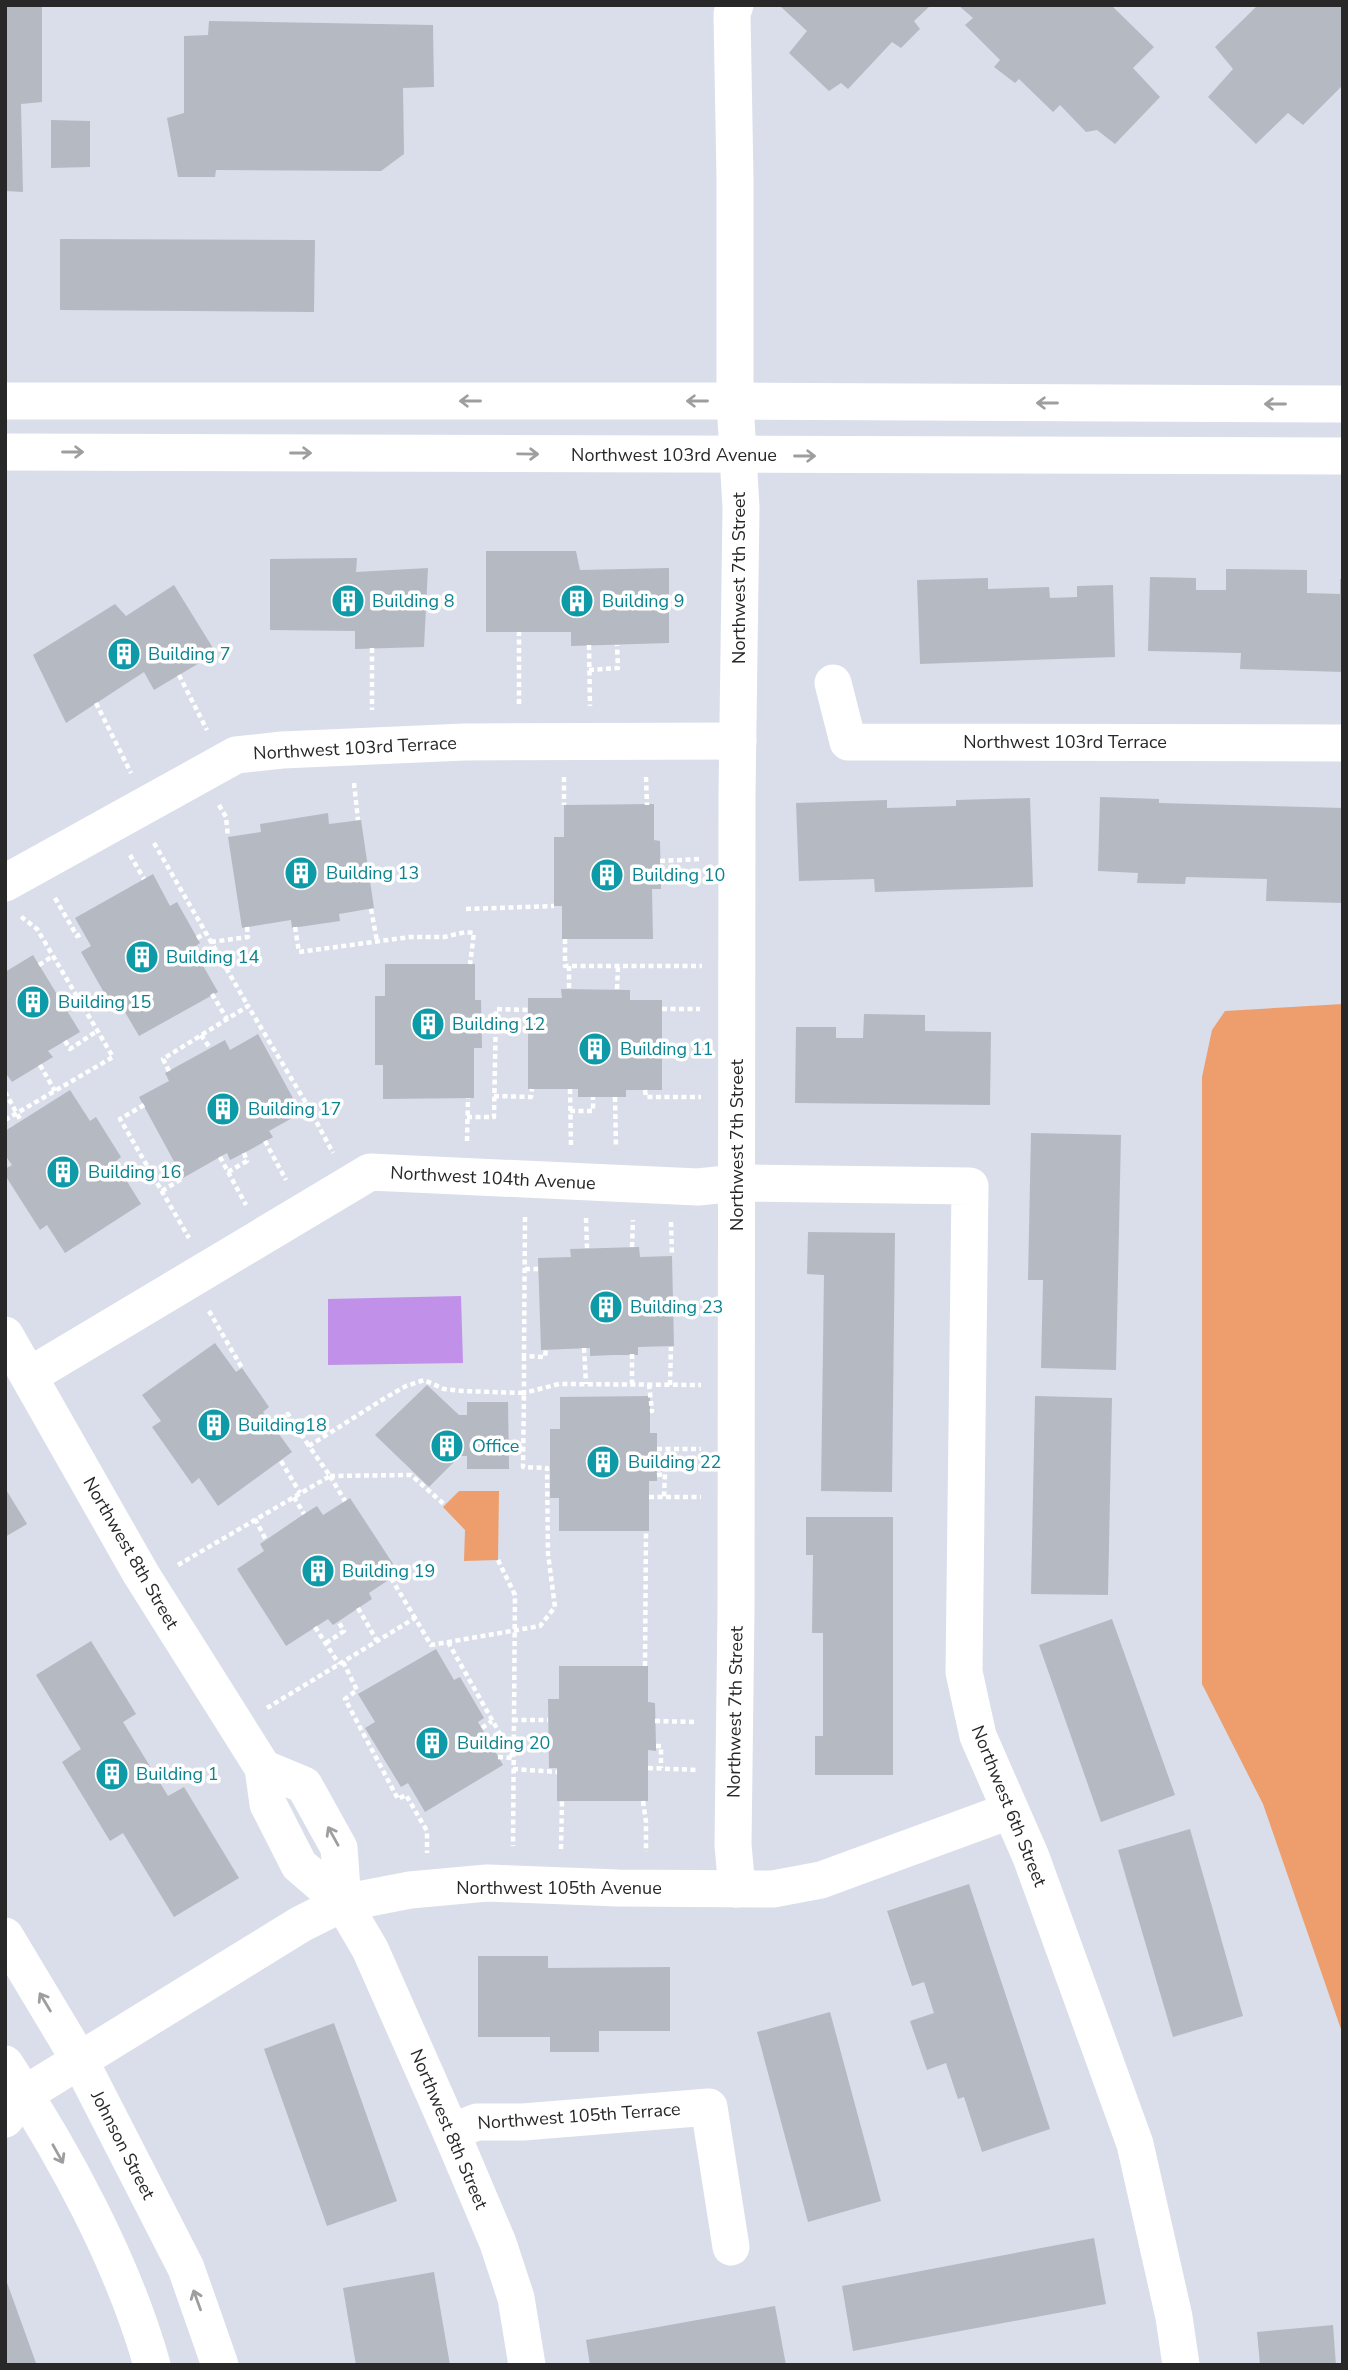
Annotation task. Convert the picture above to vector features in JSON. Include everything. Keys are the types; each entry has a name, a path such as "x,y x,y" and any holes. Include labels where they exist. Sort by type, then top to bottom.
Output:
{"street":[{"name":"Northwest 7th Street","path":"735,5 735,401 741,508 733,1845 737,1889"},
{"path":"5,401 1343,404"},
{"name":"Northwest 103rd Avenue","path":"5,452 1343,456"},
{"name":"Northwest 103rd Terrace","path":"833,683 848,742 1343,743"},
{"name":"Northwest 103rd Terrace","path":"10,896 37,866 236,755 373,746 738,741"},
{"name":"Northwest 104th Avenue","path":"29,1376 370,1172 698,1187 737,1183 970,1186"},
{"name":"Northwest 6th Street","path":"970,1186 964,1672 978,1737 1031,1857 1135,2144 1174,2317 1181,2365"},
{"name":"Northwest 8th Street","path":"5,1335 147,1583 263,1768 268,1804 299,1865 343,1903 370,1949 498,2244 516,2298 527,2365"},
{"name":"Northwest 105th Avenue","path":"12,2103 301,1924 343,1903 410,1890 487,1883 773,1889 821,1880 1009,1811"},
{"name":"Johnson Street","path":"5,1936 80,2061 186,2268 220,2365"},
{"path":"5,2064 12,2103 96,2223 142,2327 152,2365"},
{"name":"Northwest 105th Terrace","path":"451,2132 477,2122 523,2122 709,2107 731,2247"}],"path":[{"path":"519,632 519,742"},
{"path":"589,645 590,741"},
{"path":"589,670 618,668 617,645"},
{"path":"372,649 373,746"},
{"path":"178,675 222,763"},
{"path":"96,703 141,808 193,911 351,1184"},
{"path":"37,866 77,936 83,933"},
{"path":"5,1120 113,1058 37,929 20,918 10,896"},
{"path":"466,909 554,906"},
{"path":"371,909 377,941"},
{"path":"185,916 193,911"},
{"path":"211,942 248,937 247,927"},
{"path":"295,928 299,952 410,937 444,937 474,933 470,964"},
{"path":"197,938 206,933"},
{"path":"565,939 565,966 569,967 737,966"},
{"path":"202,963 218,953"},
{"path":"39,965 53,956"},
{"path":"569,967 569,989"},
{"path":"617,989 618,967"},
{"path":"212,994 227,1019"},
{"path":"169,1071 163,1059 248,1006"},
{"path":"467,1117 494,1116 496,1009 528,1010"},
{"path":"65,1041 70,1049 97,1031"},
{"path":"201,1035 210,1048"},
{"path":"40,1065 55,1091"},
{"path":"494,1096 531,1097 532,1089"},
{"path":"570,1089 571,1181"},
{"path":"645,1090 646,1097 737,1098"},
{"path":"5,1092 22,1121"},
{"path":"570,1111 593,1111 593,1097"},
{"path":"615,1097 617,1184"},
{"path":"144,1105 120,1119 162,1191 242,1368"},
{"path":"301,1113 309,1108"},
{"path":"228,1172 247,1161 244,1153"},
{"path":"220,1157 263,1236"},
{"path":"162,1191 183,1178"},
{"path":"391,1578 431,1645 540,1626 555,1607 548,1554 547,1468 523,1467 525,1179"},
{"path":"525,1269 538,1269"},
{"path":"670,1385 671,1347"},
{"path":"584,1348 586,1384"},
{"path":"524,1356 545,1357 546,1349"},
{"path":"632,1354 632,1384"},
{"path":"309,1446 385,1398 424,1380 453,1390 524,1392 559,1384 737,1385"},
{"path":"649,1384 652,1396 652,1411 650,1410"},
{"path":"272,1424 288,1414 345,1501"},
{"path":"281,1461 300,1493"},
{"path":"657,1475 665,1474 664,1497"},
{"path":"147,1583 330,1476 411,1475 445,1505"},
{"path":"294,1497 304,1514"},
{"path":"649,1497 736,1497"},
{"path":"256,1520 266,1540"},
{"path":"645,1666 646,1531"},
{"path":"498,1560 514,1595 513,1884"},
{"path":"358,1608 377,1641"},
{"path":"238,1727 415,1618"},
{"path":"326,1643 344,1631 338,1621"},
{"path":"315,1627 357,1690 345,1699 398,1799 406,1795 427,1831 427,1889"},
{"path":"448,1642 465,1678 513,1758"},
{"path":"513,1720 548,1720"},
{"path":"482,1728 492,1721"},
{"path":"656,1746 661,1746 661,1768"},
{"path":"498,1757 513,1758"},
{"path":"648,1768 734,1771"},
{"path":"513,1769 557,1772"},
{"path":"559,1886 562,1801"},
{"path":"643,1801 646,1822 646,1888"}],"shaded area":[{"path":"1343,1004 1343,2035 1263,1804 1202,1684 1202,1077 1212,1030 1225,1011"},
{"path":"461,1296 463,1363 328,1365 328,1299"},
{"path":"459,1491 499,1491 498,1560 464,1561 465,1530 443,1507"}],"building":[{"path":"5,5 42,5 42,102 21,104 23,192 5,191"},
{"path":"779,5 931,5 914,21 920,29 901,48 892,42 848,89 841,83 829,91 789,53 807,31"},
{"path":"958,5 1111,5 1154,47 1133,68 1160,97 1115,144 1097,130 1086,132 1060,105 1053,112 1019,79 1015,83 994,67 1000,60 965,25 973,18"},
{"path":"1258,5 1343,5 1343,85 1303,125 1288,113 1256,144 1208,97 1233,69 1215,47"},
{"path":"209,21 433,25 434,87 403,88 404,154 381,171 216,170 215,177 178,177 167,118 184,113 184,36 208,35"},
{"path":"51,120 90,121 90,167 51,168"},
{"path":"60,239 315,240 314,312 60,310"},
{"name":"Building 9","path":"486,551 576,551 580,570 669,568 669,643 571,646 571,632 486,632"},
{"name":"Building 8","path":"357,558 356,572 428,568 424,647 355,649 355,631 270,630 270,559"},
{"path":"1226,569 1307,570 1307,593 1340,594 1340,579 1343,579 1343,672 1240,669 1241,653 1148,651 1150,577 1196,578 1196,590 1226,590"},
{"path":"988,578 988,589 1049,587 1050,598 1077,597 1077,586 1113,585 1115,657 920,664 917,580"},
{"name":"Building 7","path":"174,585 216,653 154,690 144,672 66,723 33,655 115,604 126,616"},
{"path":"1100,797 1159,799 1159,803 1343,808 1343,903 1266,901 1267,879 1186,877 1185,884 1137,883 1138,873 1098,871"},
{"path":"1030,798 1033,887 875,892 874,879 799,881 796,803 887,800 887,808 956,806 956,800"},
{"name":"Building 10","path":"654,804 654,840 660,841 661,889 652,889 653,939 562,939 562,906 554,906 554,837 564,837 564,805"},
{"name":"Building 13","path":"328,813 329,824 361,820 374,908 339,914 340,921 292,928 291,920 242,928 228,837 261,832 260,824"},
{"name":"Building 14","path":"153,874 170,906 177,902 200,943 193,948 218,992 139,1036 122,1007 115,1012 81,952 91,946 75,918"},
{"name":"Building 15","path":"33,955 80,1032 48,1051 53,1057 12,1082 7,1075 5,1077 5,972"},
{"name":"Building 12","path":"385,964 475,964 475,1000 481,1000 482,1048 474,1048 474,1098 383,1099 383,1065 375,1065 375,996 385,996"},
{"name":"Building 11","path":"561,989 630,990 630,1000 662,1000 662,1090 626,1090 626,1097 578,1097 578,1089 528,1089 528,998 562,998"},
{"path":"864,1014 925,1015 925,1031 991,1032 990,1105 795,1103 796,1027 836,1027 836,1038 863,1038"},
{"name":"Building 17","path":"258,1034 301,1113 269,1131 273,1137 244,1153 230,1160 227,1153 183,1178 139,1097 169,1081 165,1073 225,1040 230,1050"},
{"name":"Building 16","path":"70,1090 90,1121 96,1117 121,1157 115,1162 141,1204 65,1253 47,1225 40,1230 5,1175 5,1169 12,1165 5,1155 5,1131"},
{"path":"1031,1133 1121,1135 1116,1370 1041,1368 1043,1280 1028,1280"},
{"path":"808,1232 895,1233 892,1492 821,1491 824,1275 807,1274"},
{"name":"Building 23","path":"639,1247 640,1257 672,1256 674,1346 638,1347 638,1355 590,1356 590,1348 541,1350 538,1258 571,1257 570,1249"},
{"name":"Building18","path":"215,1343 236,1372 242,1368 269,1407 263,1412 292,1452 218,1506 199,1478 192,1484 152,1427 161,1421 142,1395"},
{"name":"Office","path":"427,1385 459,1415 467,1415 467,1402 508,1402 509,1469 467,1469 467,1456 460,1456 429,1487 375,1435"},
{"name":"Building 22","path":"650,1396 650,1433 657,1433 657,1481 649,1481 649,1531 559,1531 559,1498 550,1498 550,1429 560,1429 560,1397"},
{"path":"1035,1396 1112,1398 1108,1595 1031,1594"},
{"path":"5,1488 27,1524 5,1537"},
{"name":"Building 19","path":"350,1498 399,1573 369,1593 372,1599 333,1625 328,1619 286,1646 237,1569 264,1551 260,1544 304,1514 317,1506 323,1515"},
{"path":"806,1517 893,1517 893,1775 815,1775 815,1736 823,1736 823,1633 812,1633 813,1555 806,1555"},
{"path":"1112,1619 1175,1795 1101,1822 1039,1645"},
{"name":"Building 1","path":"91,1641 136,1714 123,1722 168,1796 184,1787 239,1878 174,1917 123,1833 110,1841 62,1762 81,1749 36,1675"},
{"name":"Building 20","path":"436,1649 454,1680 460,1677 484,1718 478,1722 503,1765 425,1812 408,1783 401,1787 365,1728 375,1722 358,1694"},
{"path":"559,1666 648,1666 648,1702 655,1703 656,1751 648,1750 648,1801 557,1801 557,1768 549,1768 548,1699 559,1699"},
{"path":"1190,1829 1243,2016 1173,2037 1118,1850"},
{"path":"969,1884 1050,2129 982,2152 964,2097 958,2099 946,2063 927,2070 910,2021 934,2013 924,1982 912,1986 887,1911"},
{"path":"478,1956 548,1956 548,1968 670,1967 670,2031 599,2031 599,2052 550,2052 550,2037 478,2037"},
{"path":"830,2012 881,2201 808,2222 757,2032"},
{"path":"334,2023 397,2201 327,2226 264,2049"},
{"path":"1094,2238 1106,2304 853,2351 842,2286"},
{"path":"434,2272 450,2365 356,2365 343,2288"},
{"path":"5,2277 36,2363 30,2365 5,2365"},
{"path":"775,2306 786,2365 590,2365 586,2340"},
{"path":"1333,2325 1336,2365 1260,2365 1257,2332"}],"place":[{"name":"Building 8","path":"348,601"},
{"name":"Building 9","path":"577,601"},
{"name":"Building 7","path":"124,654"},
{"name":"Building 13","path":"301,873"},
{"name":"Building 10","path":"607,875"},
{"name":"Building 14","path":"142,957"},
{"name":"Building 15","path":"33,1002"},
{"name":"Building 12","path":"428,1024"},
{"name":"Building 11","path":"595,1049"},
{"name":"Building 17","path":"223,1109"},
{"name":"Building 16","path":"63,1172"},
{"name":"Building 23","path":"606,1307"},
{"name":"Building18","path":"214,1425"},
{"name":"Office","path":"447,1446"},
{"name":"Building 22","path":"603,1462"},
{"name":"Building 19","path":"318,1571"},
{"name":"Building 20","path":"432,1743"},
{"name":"Building 1","path":"112,1774"}]}
